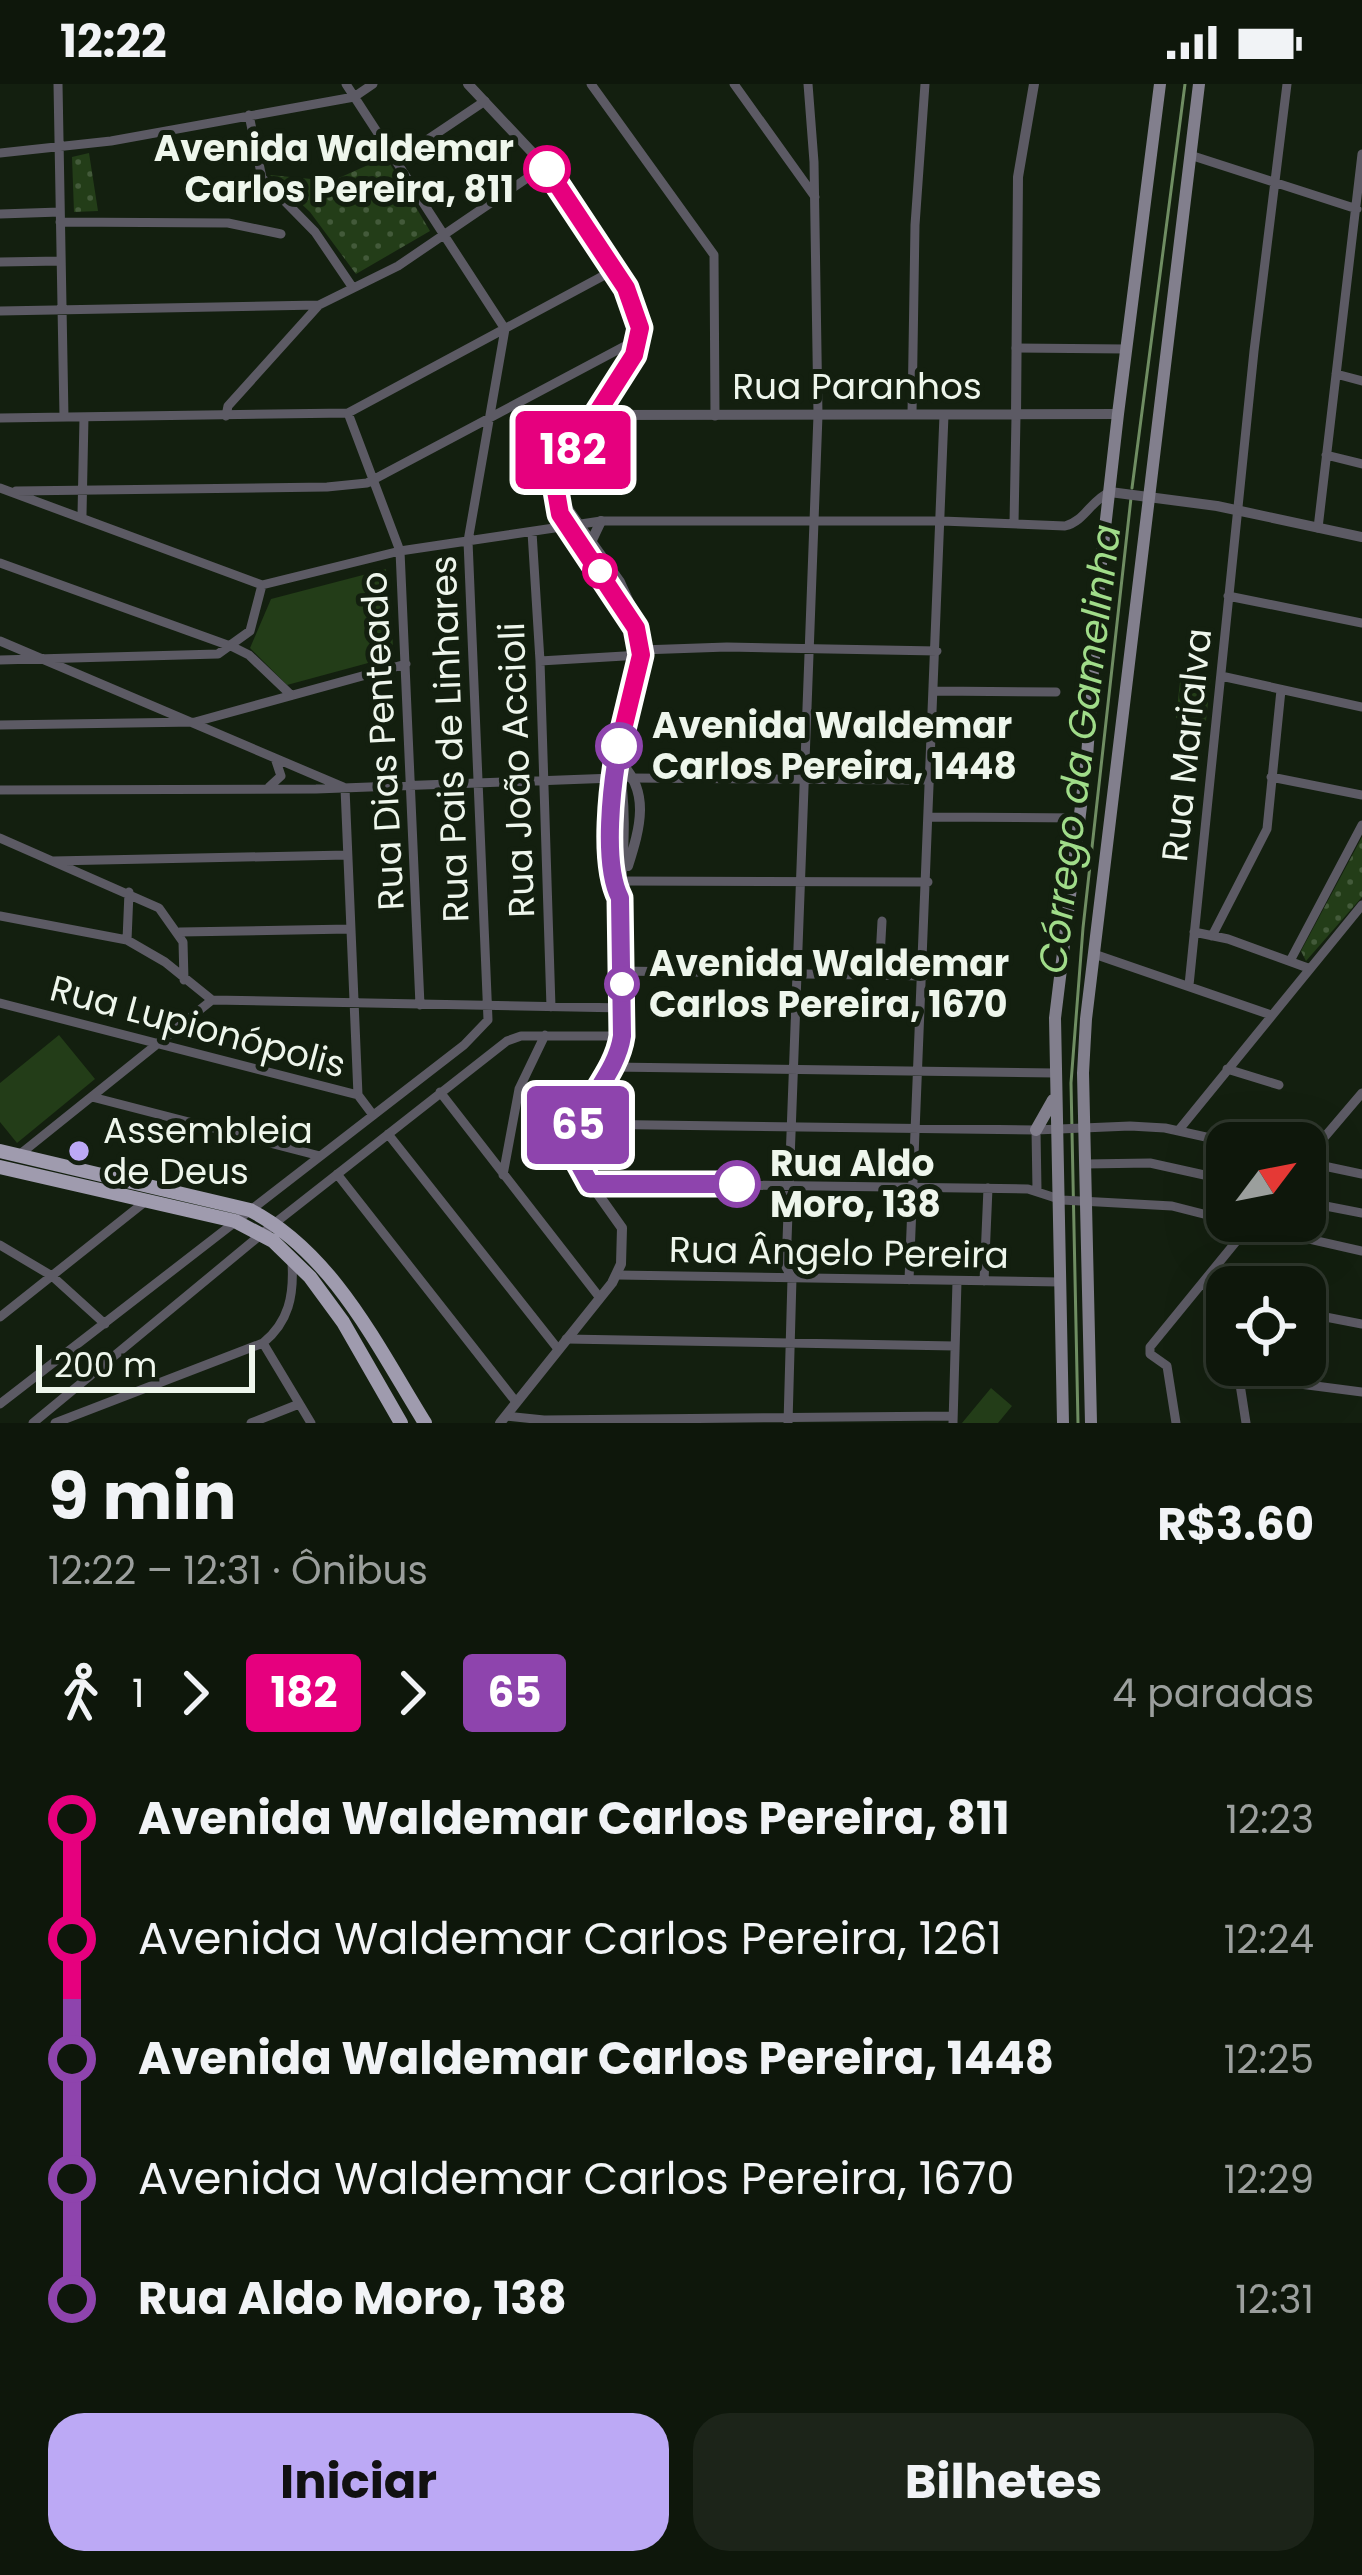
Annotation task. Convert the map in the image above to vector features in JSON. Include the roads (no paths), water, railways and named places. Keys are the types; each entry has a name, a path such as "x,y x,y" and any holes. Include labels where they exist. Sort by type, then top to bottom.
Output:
{"main road":[{"path":"1063,1423 1054,1018 1081,818 1118,414 1160,84"},
{"path":"1090,1423 1081,1126 1085,1019 1137,494 1199,84"},
{"path":"1036,1130 1056,1094"},
{"path":"0,1151 250,1210 275,1223 324,1268 425,1423"},
{"path":"0,1167 235,1221 262,1235 291,1257 343,1322 401,1423"}],"street":[{"path":"58,84 64,417"},
{"path":"346,84 505,328"},
{"path":"0,153 59,148 354,97 374,84"},
{"path":"468,84 545,166 634,303 640,338 561,470 556,491 559,506 568,509 636,628"},
{"path":"591,84 714,255 715,416"},
{"path":"734,84 814,196"},
{"path":"788,1421 792,1278 786,1267 818,415 808,84"},
{"path":"912,414 915,225 925,84"},
{"path":"1014,524 1018,177 1034,84"},
{"name":"Rua Marialva","path":"1189,986 1237,510 1287,84"},
{"path":"398,160 485,101"},
{"path":"250,115 262,178 315,232 353,288"},
{"path":"1318,528 1362,154"},
{"path":"1190,155 1359,210"},
{"path":"226,416 228,406 319,305 398,266 545,166"},
{"path":"0,214 229,223 281,234"},
{"path":"0,262 61,261"},
{"path":"0,418 348,413 614,270"},
{"path":"1346,291 1362,296"},
{"path":"0,311 319,305"},
{"name":"Rua Pais de Linhares","path":"487,1006 468,541 505,328"},
{"path":"4,490 345,487 374,481 640,338"},
{"path":"1016,348 1126,349"},
{"path":"1336,374 1362,381"},
{"name":"Rua Dias Penteado","path":"348,413 400,550 420,1005"},
{"name":"Rua Paranhos","path":"596,415 1118,414"},
{"path":"82,515 83,416"},
{"path":"909,1280 944,416"},
{"path":"1326,455 1362,464"},
{"path":"4,490 262,585 400,550 601,521 942,520 1072,525 1110,492 1237,510 1362,537"},
{"path":"592,540 601,521"},
{"path":"574,525 592,540 629,599 641,652 616,759 614,881 620,898"},
{"name":"Rua João Accioli","path":"532,532 541,661 551,1007"},
{"path":"0,563 233,647 249,655 291,695"},
{"path":"0,660 208,656 233,647 255,621 262,585"},
{"path":"1228,596 1362,623"},
{"path":"0,641 344,788"},
{"path":"541,661 641,652 937,651"},
{"path":"108,684 105,672 113,659"},
{"path":"0,725 195,722 406,664"},
{"path":"1221,676 1362,707"},
{"path":"1212,936 1265,835 1281,690"},
{"path":"935,692 1056,692"},
{"path":"266,789 277,783 282,772 271,754"},
{"path":"503,1419 617,1275 623,1252 622,1228 572,1151 579,1124 611,1067 622,1036 620,898 640,820 635,778 616,759"},
{"path":"316,789 321,781 318,774"},
{"path":"1271,777 1362,795"},
{"path":"0,790 316,789 616,778 931,780"},
{"path":"616,778 622,881"},
{"path":"344,788 358,1096"},
{"path":"929,818 1081,818"},
{"path":"1290,961 1362,825"},
{"path":"0,838 159,908 180,932 184,980"},
{"path":"52,861 347,855"},
{"path":"116,886 119,857"},
{"path":"622,881 928,882"},
{"path":"128,940 129,892"},
{"path":"1178,1131 1362,905"},
{"path":"0,916 128,940 165,962 212,1000 624,1008"},
{"path":"879,976 883,921"},
{"path":"180,932 350,929"},
{"path":"1194,932 1308,968"},
{"path":"1094,954 1271,1016"},
{"path":"622,971 924,976"},
{"path":"19,1155 212,1000"},
{"name":"Rua Lupionópolis","path":"0,1003 358,1096 374,1114"},
{"path":"0,1404 484,1029 487,1006"},
{"path":"503,1175 519,1089 545,1035"},
{"path":"33,1423 275,1223 511,1039 622,1036"},
{"path":"611,1067 1055,1072"},
{"path":"1227,1069 1279,1085"},
{"path":"440,1093 600,1298"},
{"path":"1326,1138 1362,1093"},
{"path":"92,1097 320,1156"},
{"path":"579,1124 1036,1130 1081,1126 1178,1131 1206,1137"},
{"path":"356,1129 370,1147"},
{"path":"1036,1130 1037,1190"},
{"path":"388,1134 562,1344"},
{"path":"1085,1163 1150,1163 1206,1175"},
{"path":"1326,1166 1362,1174"},
{"path":"337,1174 517,1402"},
{"path":"590,1184 988,1187 1037,1190 1060,1200 1150,1202 1206,1216"},
{"path":"984,1281 988,1187"},
{"path":"0,1317 146,1201"},
{"path":"1326,1206 1362,1213"},
{"path":"1176,1423 1167,1366 1149,1351 1151,1343 1236,1242"},
{"path":"1319,1242 1362,1251"},
{"path":"0,1245 52,1276 132,1340"},
{"path":"55,1423 263,1343 279,1328 292,1299 291,1257"},
{"name":"Rua Ângelo Pereira","path":"617,1275 1060,1282"},
{"path":"503,1419 953,1419 957,1281"},
{"path":"1202,1285 1206,1286"},
{"path":"1326,1317 1362,1324"},
{"path":"263,1343 310,1423"},
{"path":"562,1344 955,1346"},
{"path":"1240,1386 1246,1423"},
{"path":"1326,1386 1362,1392"},
{"path":"67,1393 68,1402 80,1415"},
{"path":"251,1423 299,1404"}],"waterway":[{"name":"Córrego da Gamelinha","path":"1132,488 1185,84"},
{"name":"Córrego da Gamelinha","path":"1078,1423 1071,1083 1083,928 1131,498"}],"place":[{"name":"Avenida Waldemar Carlos Pereira, 811","path":"547,169"},
{"name":"Avenida Waldemar Carlos Pereira, 1448","path":"619,746"},
{"name":"Avenida Waldemar Carlos Pereira, 1670","path":"622,984"},
{"name":"Assembleia de Deus","path":"79,1151"},
{"name":"Rua Aldo Moro, 138","path":"737,1184"}]}
